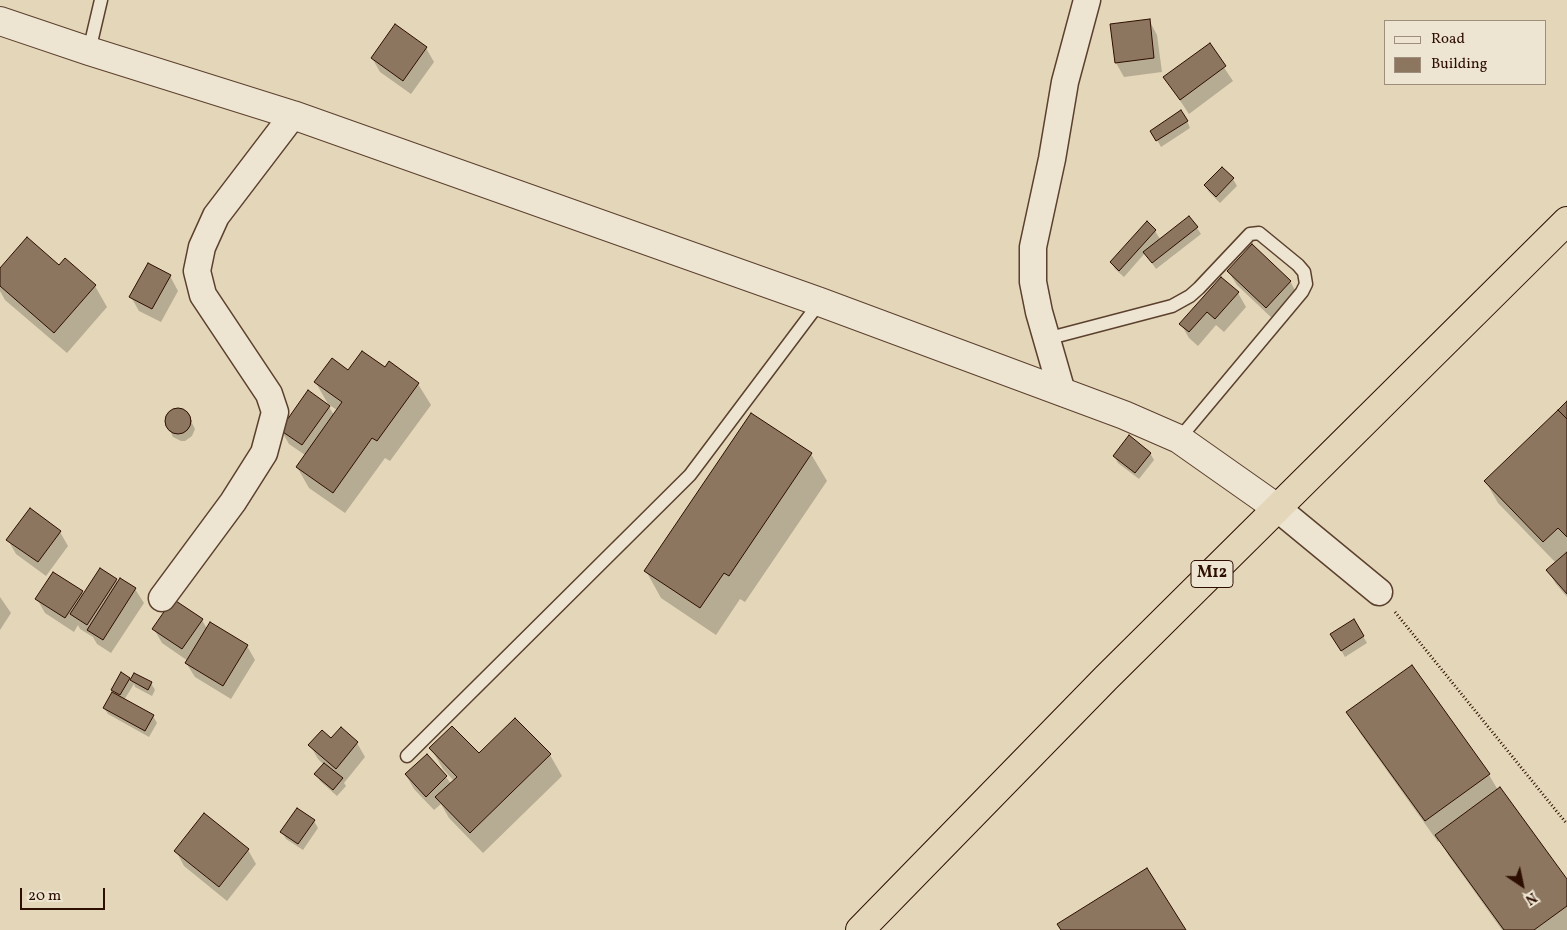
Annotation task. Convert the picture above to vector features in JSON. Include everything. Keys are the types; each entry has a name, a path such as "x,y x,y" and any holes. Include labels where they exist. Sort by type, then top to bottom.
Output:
{"highway":[{"name":"M12","path":"860,930 1106,678 1567,222"}],"street":[{"path":"1062,392 1046,339 1033,282 1033,247 1052,159 1065,82 1087,0"},
{"path":"0,21 89,52 293,115 820,302 1124,415 1179,439 1278,508 1379,592"},
{"path":"162,598 234,502 264,453 275,412 269,394 203,296 197,271 202,247 216,216 293,115"}],"lane":[{"path":"89,52 101,0"},
{"path":"1046,339 1172,306 1190,296 1199,288 1250,234 1259,233 1298,264 1304,272 1306,284 1302,292 1179,439"},
{"path":"407,756 690,475 820,302"}],"path":[{"path":"1379,592 1567,824"}],"building":[{"path":"1150,19 1154,58 1115,63 1110,24"},
{"path":"395,24 427,47 403,81 371,58"},
{"path":"1210,43 1226,66 1180,100 1163,77"},
{"path":"1181,110 1188,121 1156,141 1150,131"},
{"path":"1222,167 1234,178 1216,197 1204,185"},
{"path":"1189,216 1198,227 1152,263 1143,252"},
{"path":"1147,221 1156,230 1119,271 1110,262"},
{"path":"27,237 59,265 65,258 96,285 54,333 0,286 0,268"},
{"path":"1252,244 1291,281 1266,308 1227,271"},
{"path":"148,263 171,275 152,309 129,297"},
{"path":"1221,277 1239,292 1215,319 1207,312 1189,332 1179,324"},
{"path":"362,351 385,367 389,361 419,383 377,441 372,438 333,493 296,467 342,402 314,382 332,358 348,370"},
{"path":"308,390 330,406 302,445 280,430"},
{"path":"1567,401 1567,419 1558,410"},
{"path":"178,408 187,412 191,421 187,430 178,434 169,430 165,421 169,412"},
{"path":"1558,410 1567,419 1567,537 1558,528 1543,542 1484,481"},
{"path":"751,413 812,453 729,576 724,573 700,608 644,571"},
{"path":"1129,435 1151,453 1135,473 1113,456"},
{"path":"30,508 61,531 38,562 6,540"},
{"path":"1567,552 1567,594 1546,570"},
{"path":"100,568 117,579 87,625 70,614"},
{"path":"53,572 83,591 65,618 35,599"},
{"path":"120,578 136,588 103,640 87,630"},
{"path":"173,599 203,619 182,649 152,629"},
{"path":"1354,619 1364,636 1341,651 1330,634"},
{"path":"210,622 248,645 223,686 185,663"},
{"path":"1412,665 1490,774 1425,821 1346,712"},
{"path":"121,672 130,678 120,695 111,690"},
{"path":"134,673 152,682 148,690 130,680"},
{"path":"112,692 154,715 145,731 103,708"},
{"path":"515,718 551,754 470,833 435,797 457,777 429,748 452,726 479,753"},
{"path":"341,727 358,742 336,769 308,745 322,730 331,738"},
{"path":"427,754 447,776 426,797 405,774"},
{"path":"324,763 343,778 333,790 314,774"},
{"path":"1500,787 1567,879 1567,906 1534,930 1504,930 1435,835"},
{"path":"297,808 315,820 298,844 280,832"},
{"path":"204,813 249,849 219,887 174,851"},
{"path":"1147,868 1186,930 1061,930 1057,924"}]}
